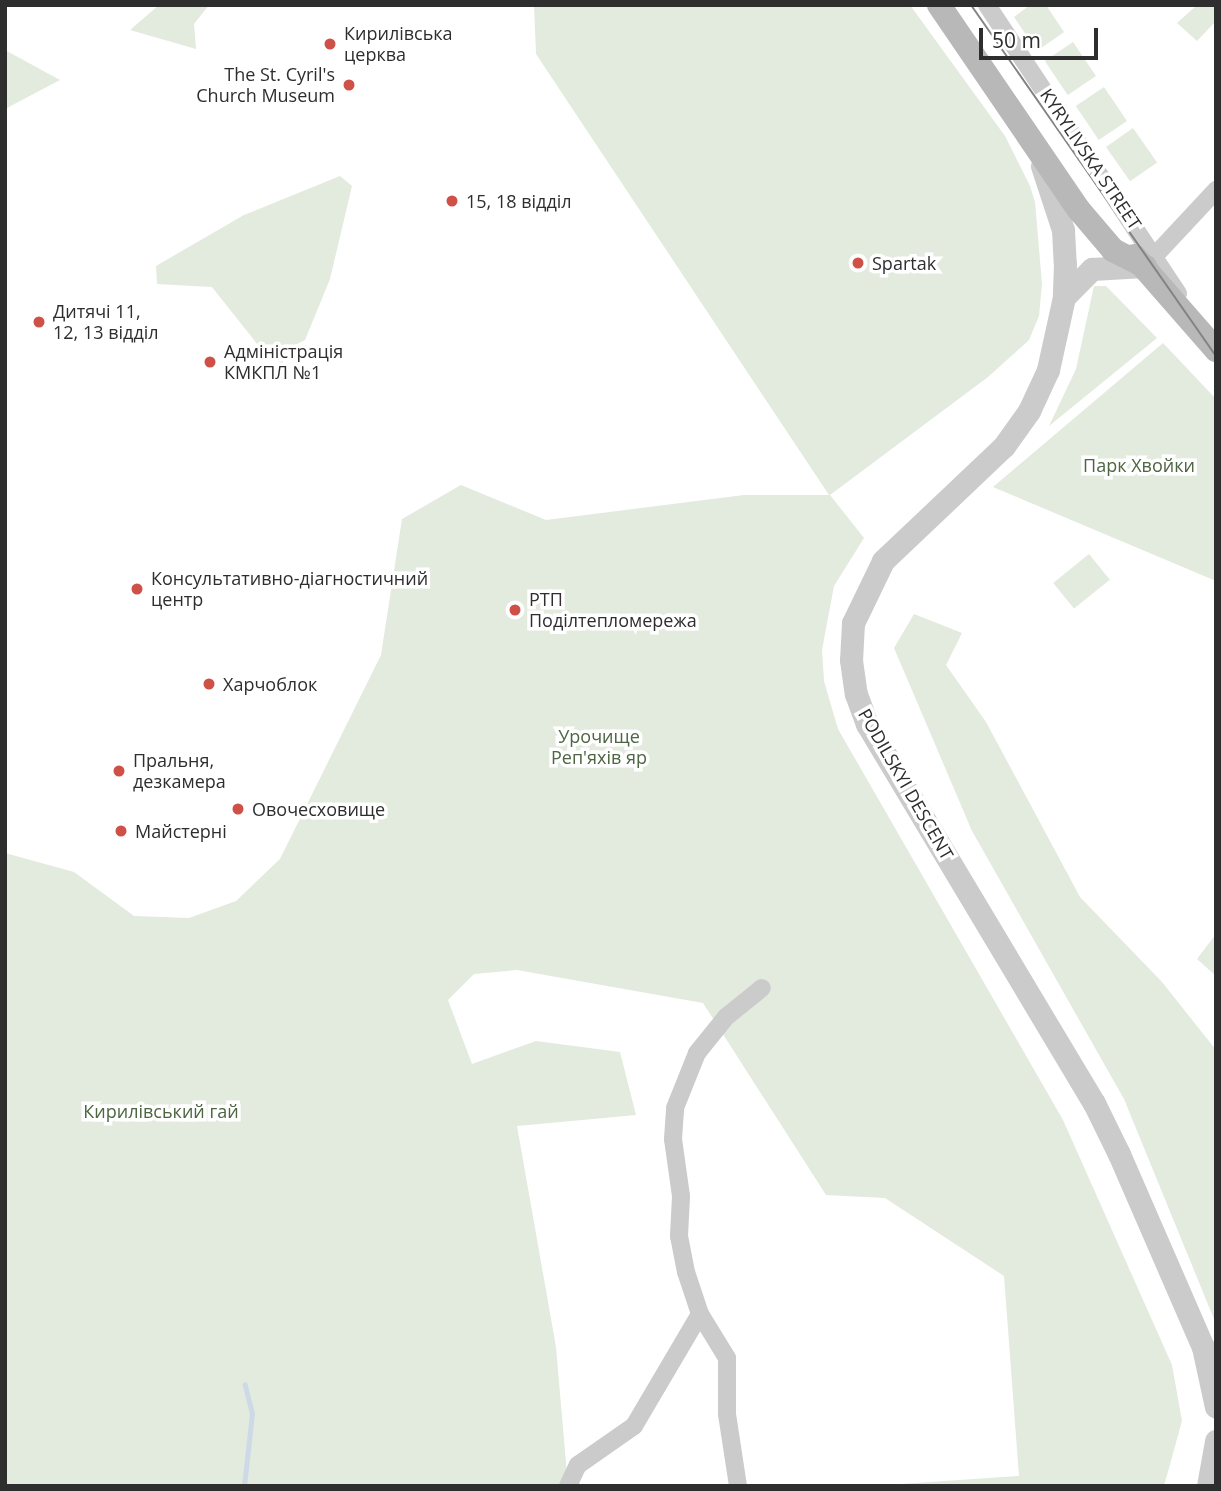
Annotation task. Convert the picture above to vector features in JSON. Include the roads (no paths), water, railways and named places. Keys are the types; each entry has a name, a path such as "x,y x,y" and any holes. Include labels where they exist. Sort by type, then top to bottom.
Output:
{"main road":[{"name":"KYRYLIVSKA STREET","path":"939,5 1079,210 1094,214 1150,261 1216,350"}],"street":[{"name":"KYRYLIVSKA STREET","path":"987,5 1150,261"},
{"name":"PODILSKYI DESCENT","path":"1028,136 1052,188 1063,230 1065,296 1048,370 1029,411 1004,446 883,561 853,624 851,660 867,724 1094,1103 1119,1154 1203,1347 1216,1407"},
{"path":"1065,296 1092,269 1109,264 1150,261 1216,190"},
{"path":"738,1486 727,1414 727,1358 700,1314 679,1236 681,1196 673,1139 675,1108 697,1053 726,1017 762,988"},
{"path":"568,1486 578,1465 634,1426 700,1314"},
{"path":"1208,1486 1216,1441"}],"waterway":[{"path":"244,1486 252,1414 245,1385"}],"tram line":[{"path":"971,5 1216,356"}],"place":[{"name":"Кирилівська церква","path":"330,44"},
{"name":"The St. Cyril's Church Museum","path":"349,85"},
{"name":"15, 18 відділ","path":"452,201"},
{"name":"Spartak","path":"858,263"},
{"name":"Дитячі 11, 12, 13 відділ","path":"39,322"},
{"name":"Адміністрація КМКПЛ №1","path":"210,362"},
{"name":"Консультативно-діагностичний центр","path":"137,589"},
{"name":"РТП Поділтепломережа","path":"515,610"},
{"name":"Харчоблок","path":"209,684"},
{"name":"Пральня, дезкамера","path":"119,771"},
{"name":"Овочесховище","path":"238,809"},
{"name":"Майстерні","path":"121,831"}],"park label":[{"name":"Парк Хвойки","path":"1139,465"},
{"name":"Урочище Реп'яхів яр","path":"599,747"},
{"name":"Кирилівський гай","path":"161,1111"}]}
